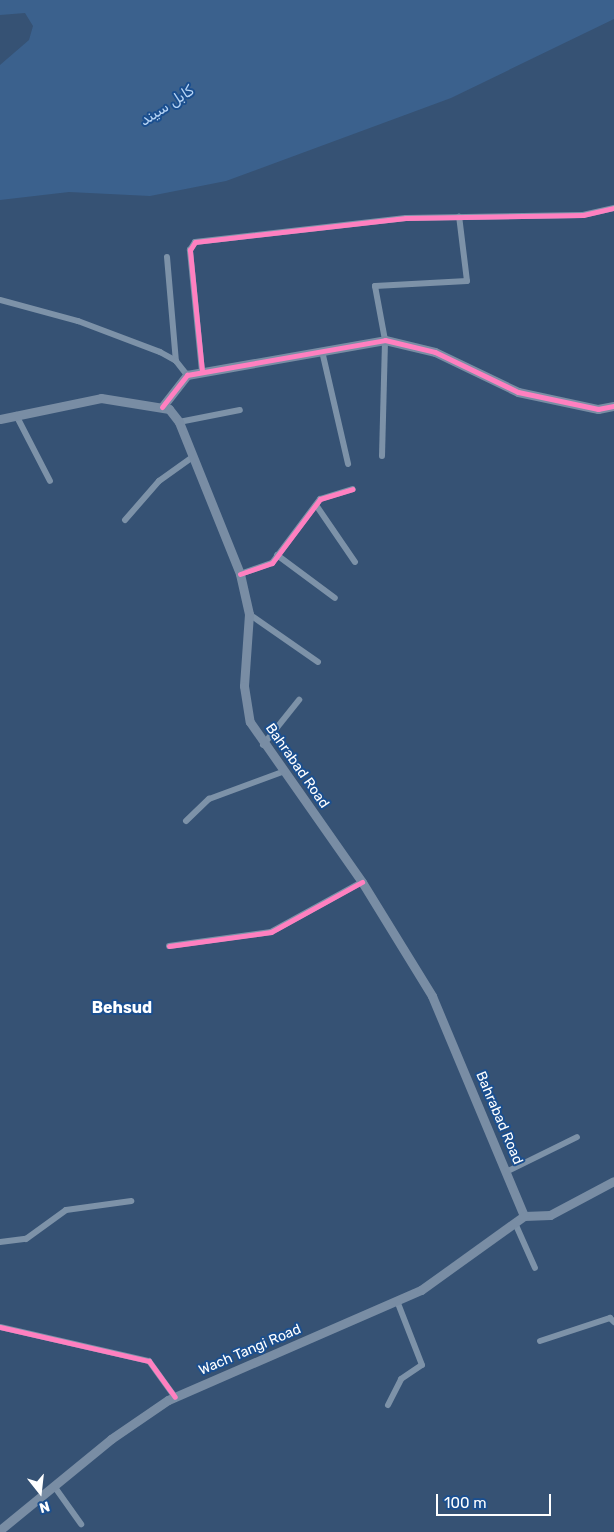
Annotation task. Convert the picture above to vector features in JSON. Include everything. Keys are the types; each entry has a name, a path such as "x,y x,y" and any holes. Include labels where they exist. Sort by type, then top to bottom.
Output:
{"main road":[{"path":"0,419 101,398 162,408 187,376 202,371 385,340 435,352 518,392 598,409 614,406"},
{"name":"Bahrabad Road","path":"162,408 170,410 179,422 240,574 249,614 244,686 250,722 263,745 362,882 439,1009 524,1216"},
{"path":"524,1216 550,1215 614,1181"},
{"name":"Wach Tangi Road","path":"0,1530 111,1439 175,1396 421,1290 524,1216"}],"street":[{"path":"202,371 190,250 195,242 459,216 583,215 614,208"},
{"path":"382,456 385,340 375,286 467,281 459,216"},
{"path":"167,257 176,361 187,376"},
{"path":"0,300 78,321 176,361"},
{"path":"322,351 348,464"},
{"path":"179,422 240,410"},
{"path":"16,415 50,481"},
{"path":"125,520 159,481 194,456"},
{"path":"240,574 267,567 316,505 327,496 353,489"},
{"path":"316,505 355,562"},
{"path":"277,554 335,598"},
{"path":"249,614 318,662"},
{"path":"263,745 299,700"},
{"path":"186,821 209,799 282,772"},
{"path":"169,946 271,932 362,882"},
{"path":"506,1172 577,1137"},
{"path":"0,1242 26,1239 66,1210 131,1201"},
{"path":"515,1222 535,1268"},
{"path":"388,1405 401,1380 422,1365 397,1301"},
{"path":"540,1340 610,1318 614,1322"},
{"path":"0,1327 149,1361 175,1396"},
{"path":"54,1486 81,1524"}],"water":[{"name":"کابل سيند","path":"0,0 614,0 614,19 451,98 226,181 150,196 69,192 0,200 0,65 29,40 33,26 25,13 0,15"}],"cycle path":[{"path":"202,371 190,250 195,242 406,218 583,215 614,208"},
{"path":"162,407 187,375 385,340 435,352 518,392 598,409 614,406"},
{"path":"240,574 272,563 320,499 353,489"},
{"path":"169,946 271,932 362,882"},
{"path":"0,1327 149,1361 175,1397"}],"district":[{"name":"Behsud","path":"122,1008"}]}
